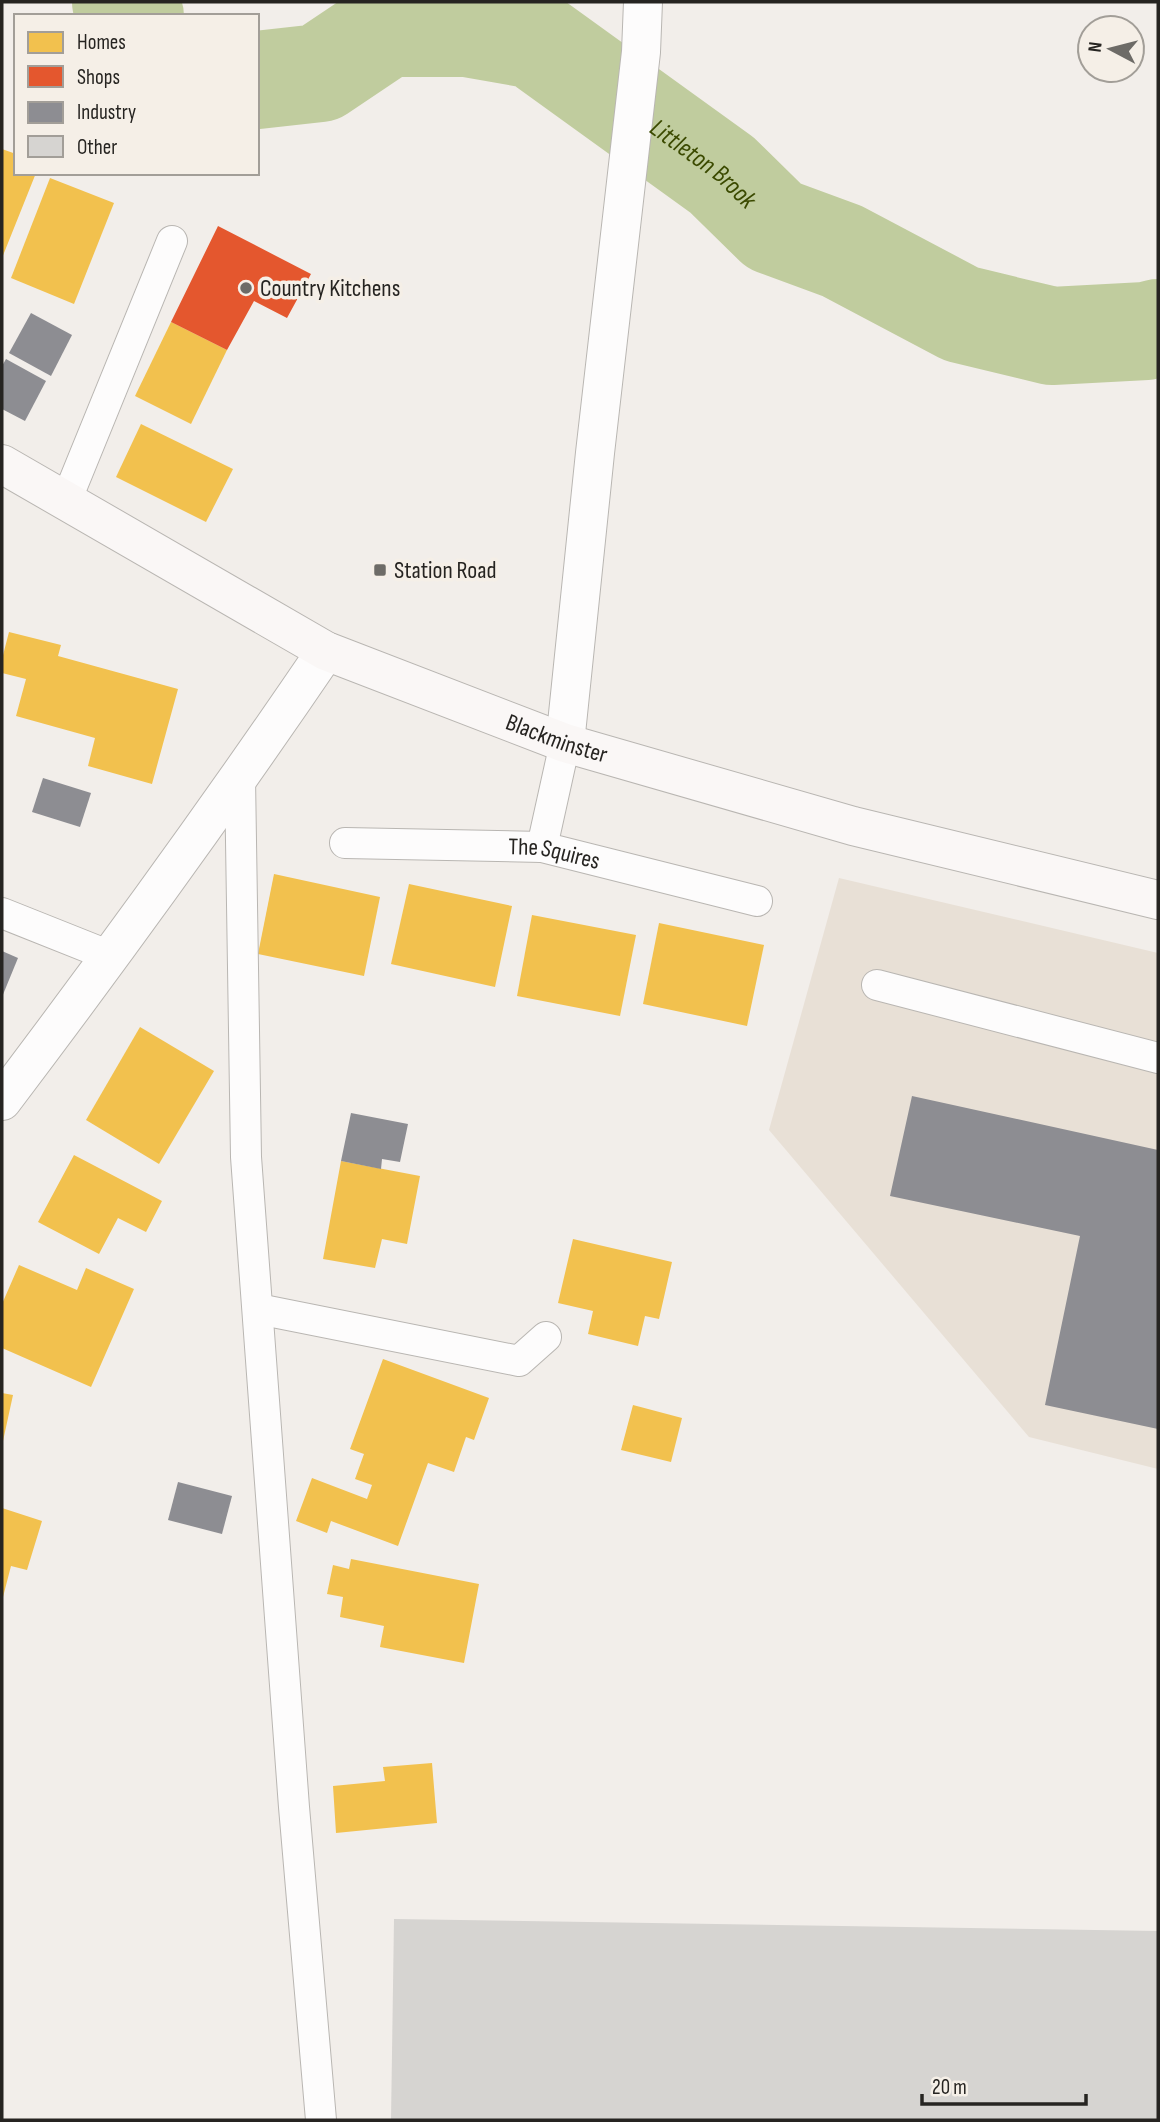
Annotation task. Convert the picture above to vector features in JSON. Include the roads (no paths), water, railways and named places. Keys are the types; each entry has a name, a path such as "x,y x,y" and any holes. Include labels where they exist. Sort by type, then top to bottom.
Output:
{"main road":[{"name":"Blackminster","path":"2,464 326,651 565,743 853,826 1158,900"}],"street":[{"path":"565,743 641,52 643,2"},
{"path":"2,1101 240,778 326,651"}],"lane":[{"path":"66,501 172,241"},
{"path":"542,847 565,743"},
{"path":"240,778 246,1157 294,1807 321,2120"},
{"name":"The Squires","path":"345,843 542,847 757,901"},
{"path":"2,913 110,957"},
{"path":"877,985 1158,1058"},
{"path":"258,1308 519,1361 546,1336"}],"waterway":[{"name":"Littleton Brook","path":"121,2 133,14"},
{"name":"Littleton Brook","path":"259,80 320,73 387,28 467,28 535,40 722,175 774,226 842,251 961,314 1052,336 1158,328"}],"place":[{"name":"Country Kitchens","path":"246,288"},
{"name":"Station Road","path":"380,570"}]}
